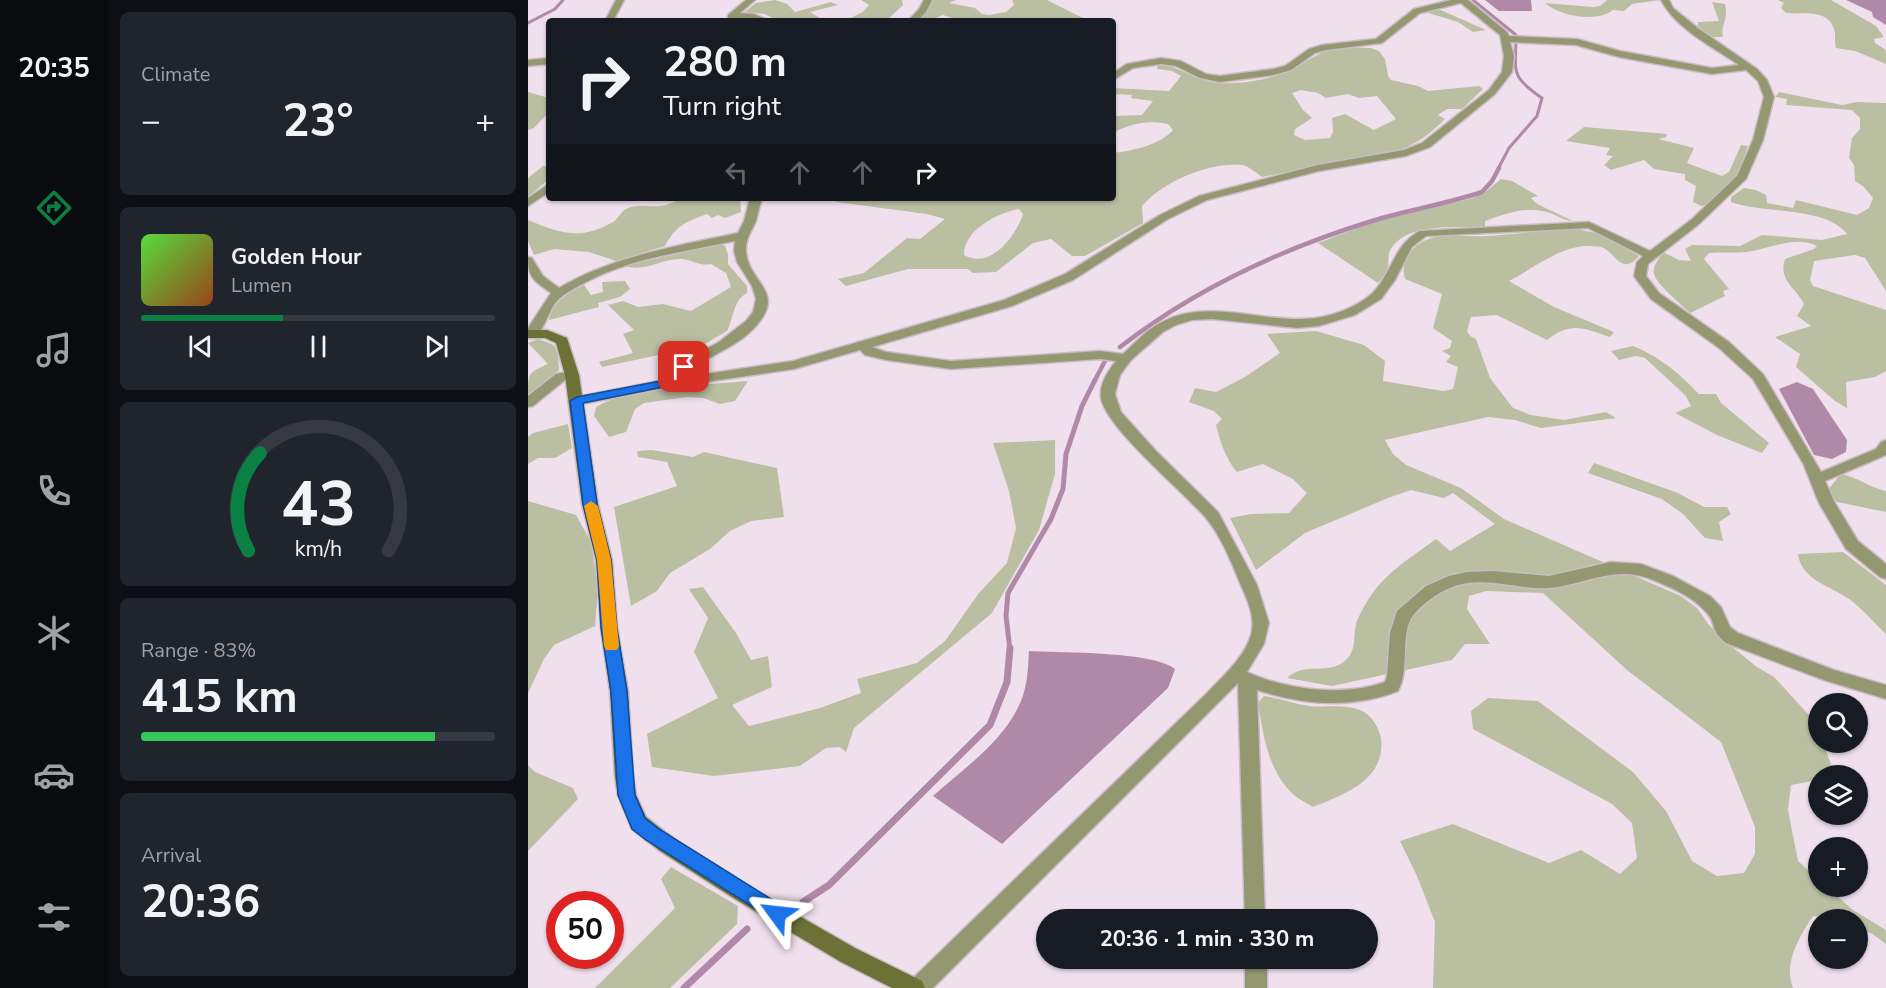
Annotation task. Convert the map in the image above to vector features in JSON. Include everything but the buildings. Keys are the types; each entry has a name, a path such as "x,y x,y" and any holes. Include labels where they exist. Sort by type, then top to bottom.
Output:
{"main road":[{"path":"530,334 547,334 562,341 572,375 590,504 604,560 609,628 619,692 625,786 630,806 639,823 667,845 742,893 905,986"}],"street":[{"path":"611,18 620,0"},
{"path":"729,18 751,0"},
{"path":"915,18 923,10 928,0"},
{"path":"1116,75 1130,66 1161,61 1178,63 1203,76 1220,79 1273,72 1288,68 1312,51 1325,47 1379,41 1417,11 1462,0 1512,39 1586,43 1619,54 1712,71 1748,67"},
{"path":"1665,0 1670,9 1696,31 1748,67 1762,80 1769,97 1758,140 1742,177 1695,222 1651,255 1640,269 1640,276 1654,296 1724,345 1758,377 1852,545 1886,573"},
{"path":"729,18 751,16 757,18"},
{"path":"577,401 664,384 794,365 1008,303 1041,291 1094,263 1164,217 1203,198 1318,168 1416,149 1426,144 1492,92 1503,79 1512,39"},
{"path":"528,63 546,61"},
{"path":"528,203 546,189"},
{"path":"664,384 684,367 738,336 751,324 759,312 761,298 759,288 745,268 739,247 755,201"},
{"path":"1254,909 1242,677 1261,624 1258,608 1213,516 1151,456 1115,414 1108,393 1116,369 1125,358 1170,322 1197,315 1287,326 1304,326 1339,318 1358,309 1378,295 1411,240 1424,232 1588,225 1608,232 1651,255"},
{"path":"530,334 545,308 558,293 585,278 626,263 677,249 742,236"},
{"path":"528,261 538,278 558,293"},
{"path":"864,346 870,352 886,356 951,365 1100,355 1125,358"},
{"path":"528,404 561,377 572,375"},
{"path":"1816,478 1881,452 1886,445"},
{"path":"1242,677 1312,694 1358,695 1382,691 1392,686 1398,673 1399,625 1403,614 1431,591 1448,581 1470,576 1548,582 1569,579 1594,571 1630,567 1679,585 1700,596 1712,607 1720,619 1722,630 1732,638 1819,671 1886,692"},
{"path":"905,986 1242,677"},
{"path":"1256,969 1257,988"}],"green space":[{"path":"775,0 787,4 795,12 831,2 838,5 810,12 820,18 772,18 765,14 745,12 756,3"},
{"path":"861,0 902,0 903,5 889,18 850,18 863,12 869,5"},
{"path":"934,0 956,0 949,3 975,8 982,14 989,15 1006,12 1014,5 1012,0 1047,0 1083,18 952,18 943,15 936,18 919,18"},
{"path":"1607,0 1660,0 1632,4 1624,11 1613,10 1606,14 1588,17 1568,14 1551,8 1545,3 1593,7 1600,6"},
{"path":"1778,0 1831,0 1876,26 1884,37 1874,39 1875,43 1886,50 1886,64 1855,51 1836,48 1831,22 1820,15 1786,13 1781,8 1784,3"},
{"path":"1712,2 1725,4 1723,37 1711,37 1698,26 1698,22 1719,21"},
{"path":"1436,8 1486,30 1473,32 1458,22 1425,12"},
{"path":"1335,47 1371,48 1379,51 1385,59 1391,80 1418,86 1428,91 1479,86 1483,89 1462,109 1447,109 1438,115 1445,119 1421,139 1394,152 1262,177 1242,165 1215,167 1188,175 1162,189 1142,206 1143,223 1085,256 1072,256 1051,239 1033,243 996,272 973,273 968,269 908,269 846,286 838,279 864,273 907,238 920,239 945,219 927,214 836,201 1116,201 1116,152 1137,149 1161,140 1173,130 1168,124 1147,122 1116,132 1116,116 1142,115 1153,101 1131,98 1132,95 1116,94 1116,88 1169,91 1181,76 1172,71 1157,69 1158,64 1211,82 1232,83 1264,79 1284,73","holes":["1301,90 1318,93 1326,98 1348,94 1359,98 1377,96 1396,119 1374,130 1345,114 1332,118 1333,132 1330,138 1305,140 1294,135 1295,129 1312,118 1303,110 1292,93","1019,209 1023,214 1015,232 993,254 984,258 964,255 969,238 983,224 1011,211"]},
{"path":"528,92 546,97 546,115 534,128 528,130"},
{"path":"1779,92 1842,105 1857,102 1886,103 1886,291 1865,258 1855,255 1814,261 1810,280 1813,286 1886,310 1886,371 1875,377 1846,382 1847,408 1835,401 1796,367 1800,354 1775,337 1811,326 1797,316 1804,304 1786,278 1783,266 1785,259 1817,246 1791,242 1747,252 1709,253 1704,259 1729,289 1723,291 1725,296 1690,313 1664,289 1654,274 1655,265 1663,252 1679,260 1691,261 1685,249 1692,245 1740,246 1762,235 1822,240 1847,234 1837,225 1824,219 1731,202 1731,197 1744,188 1766,195 1767,203 1793,208 1796,200 1857,215 1869,208 1873,198 1864,187 1855,181 1854,165 1849,158 1852,138 1860,129 1860,118 1852,110 1786,105 1787,99 1775,97"},
{"path":"1584,127 1667,134 1666,137 1658,139 1694,148 1687,163 1722,176 1729,172 1741,145 1748,146 1738,174 1711,204 1701,206 1693,202 1696,186 1685,180 1685,174 1654,169 1644,160 1611,170 1604,165 1613,156 1606,155 1610,148 1566,141"},
{"path":"546,166 546,182 528,197 528,178"},
{"path":"1501,179 1512,181 1538,196 1531,198 1537,204 1573,221 1539,210 1523,210 1485,221 1485,227 1447,227 1418,231 1396,243 1389,253 1387,269 1378,283 1318,243 1373,222 1473,198 1484,193"},
{"path":"675,201 740,201 741,212 725,218 718,215 712,218 707,214 687,222 678,229 665,246 616,261 589,252 554,249 534,255 528,241 528,220 570,233 590,232 613,222 624,210 632,207"},
{"path":"1571,228 1601,234 1639,256 1633,262 1623,264 1601,247 1576,247 1546,259 1509,281 1554,307 1614,332 1610,337 1585,329 1570,328 1547,340 1497,315 1471,317 1467,331 1476,339 1490,378 1513,408 1531,415 1564,420 1606,412 1616,418 1541,428 1515,420 1488,417 1385,440 1393,454 1406,465 1461,488 1504,519 1681,596 1697,608 1709,625 1736,650 1774,677 1808,714 1808,753 1827,753 1831,765 1808,765 1808,782 1791,785 1788,810 1798,861 1808,870 1808,897 1838,897 1852,909 1808,909 1808,924 1794,950 1790,969 1793,988 1433,988 1435,922 1400,841 1453,824 1549,863 1581,850 1620,874 1637,858 1632,823 1612,804 1473,729 1471,711 1488,698 1538,701 1633,772 1666,811 1692,861 1717,876 1744,873 1755,854 1755,827 1721,742 1627,670 1543,593 1486,591 1469,596 1467,609 1490,644 1465,644 1452,660 1332,686 1287,678 1301,670 1332,667 1346,660 1352,651 1357,621 1364,606 1381,583 1411,557 1436,539 1450,551 1495,524 1453,493 1444,498 1411,490 1305,533 1256,570 1230,518 1251,514 1289,513 1307,493 1293,479 1263,464 1237,472 1227,456 1216,425 1222,419 1214,411 1189,402 1195,388 1216,392 1245,377 1280,353 1267,334 1316,331 1364,345 1385,361 1383,381 1443,391 1453,389 1458,367 1446,362 1451,356 1442,351 1450,348 1452,341 1433,328 1442,294 1405,279 1404,263 1409,253 1420,243 1438,236 1487,236"},
{"path":"720,244 725,246 728,264 747,286 747,293 736,305 727,331 693,351 668,353 602,367 599,362 633,353 623,334 634,330 608,305 623,301 638,307 663,304 691,311 731,287 726,273 711,264 679,259 639,268 624,266"},
{"path":"625,281 630,289 620,297 598,303 599,307 549,320 557,303 578,288 584,285 591,295 603,292 602,282"},
{"path":"538,339 554,345 558,354 559,370 528,396 530,375 548,364 528,343"},
{"path":"1633,346 1669,366 1699,394 1716,394 1721,403 1769,443 1762,453 1717,435 1675,413 1691,406 1686,396 1645,358 1636,356 1619,360 1611,351"},
{"path":"748,381 735,401 720,404 703,398 687,397 644,403 635,409 626,432 609,437 594,416 596,407 629,395 669,388"},
{"path":"568,424 572,448 555,458 538,458 528,464 528,437 533,433"},
{"path":"1055,440 1055,474 1039,530 992,613 854,728 846,752 840,747 826,748 800,766 714,776 652,767 647,734 718,698 694,652 708,618 689,589 703,587 736,633 751,660 768,656 772,687 732,705 749,726 820,708 861,693 857,679 917,663 945,641 979,593 1007,563 1016,528 1009,491 993,443"},
{"path":"652,450 693,457 704,452 777,468 784,517 751,521 730,531 710,549 670,573 657,591 631,606 614,507 677,486 667,462 638,457 637,451"},
{"path":"1594,463 1678,493 1704,507 1727,507 1731,514 1719,522 1723,541 1705,538 1683,514 1662,499 1588,473"},
{"path":"1841,474 1886,491 1886,512 1837,502 1826,492"},
{"path":"528,501 576,515 591,542 598,589 595,626 554,645 544,659 528,693"},
{"path":"1843,552 1886,585 1886,634 1854,603 1811,576 1800,563 1798,554"},
{"path":"1264,696 1309,706 1344,707 1364,712 1375,724 1381,738 1381,752 1377,765 1370,775 1350,791 1313,807 1293,794 1272,763 1258,703"},
{"path":"528,765 535,772 573,788 578,799 528,851"},
{"path":"671,867 738,906 737,924 670,988 595,988 614,969 624,969 624,959 675,908 661,879"},
{"path":"1868,919 1886,930 1886,944 1868,932"}],"shaded area":[{"path":"1485,0 1531,0 1532,11 1499,11"},
{"path":"1846,0 1886,0 1886,25 1873,17 1872,12"},
{"path":"1797,382 1813,389 1847,440 1846,452 1832,459 1814,455 1779,389"},
{"path":"1029,651 1127,656 1164,663 1175,669 1168,688 1002,844 933,796 986,750 1009,723 1024,692"}],"waterway":[{"path":"528,23 555,9 563,0"},
{"path":"1473,0 1516,35 1516,66 1519,78 1542,98 1537,116 1509,148 1498,169"},
{"path":"1120,347 1178,307 1240,273 1338,232 1482,192 1492,181 1499,168"},
{"path":"1094,382 1105,361"},
{"path":"1010,649 1006,616 1008,593 1051,519 1063,489 1066,454 1082,406 1094,382"},
{"path":"803,902 829,885 990,725 1007,682 1010,649"},
{"path":"684,988 747,929"}],"slow traffic":[{"path":"591,506 604,560 612,646"}],"route":[{"path":"684,367 664,384 577,401 590,504 604,560 609,628 619,692 627,795 639,823 652,835 777,914"}]}
